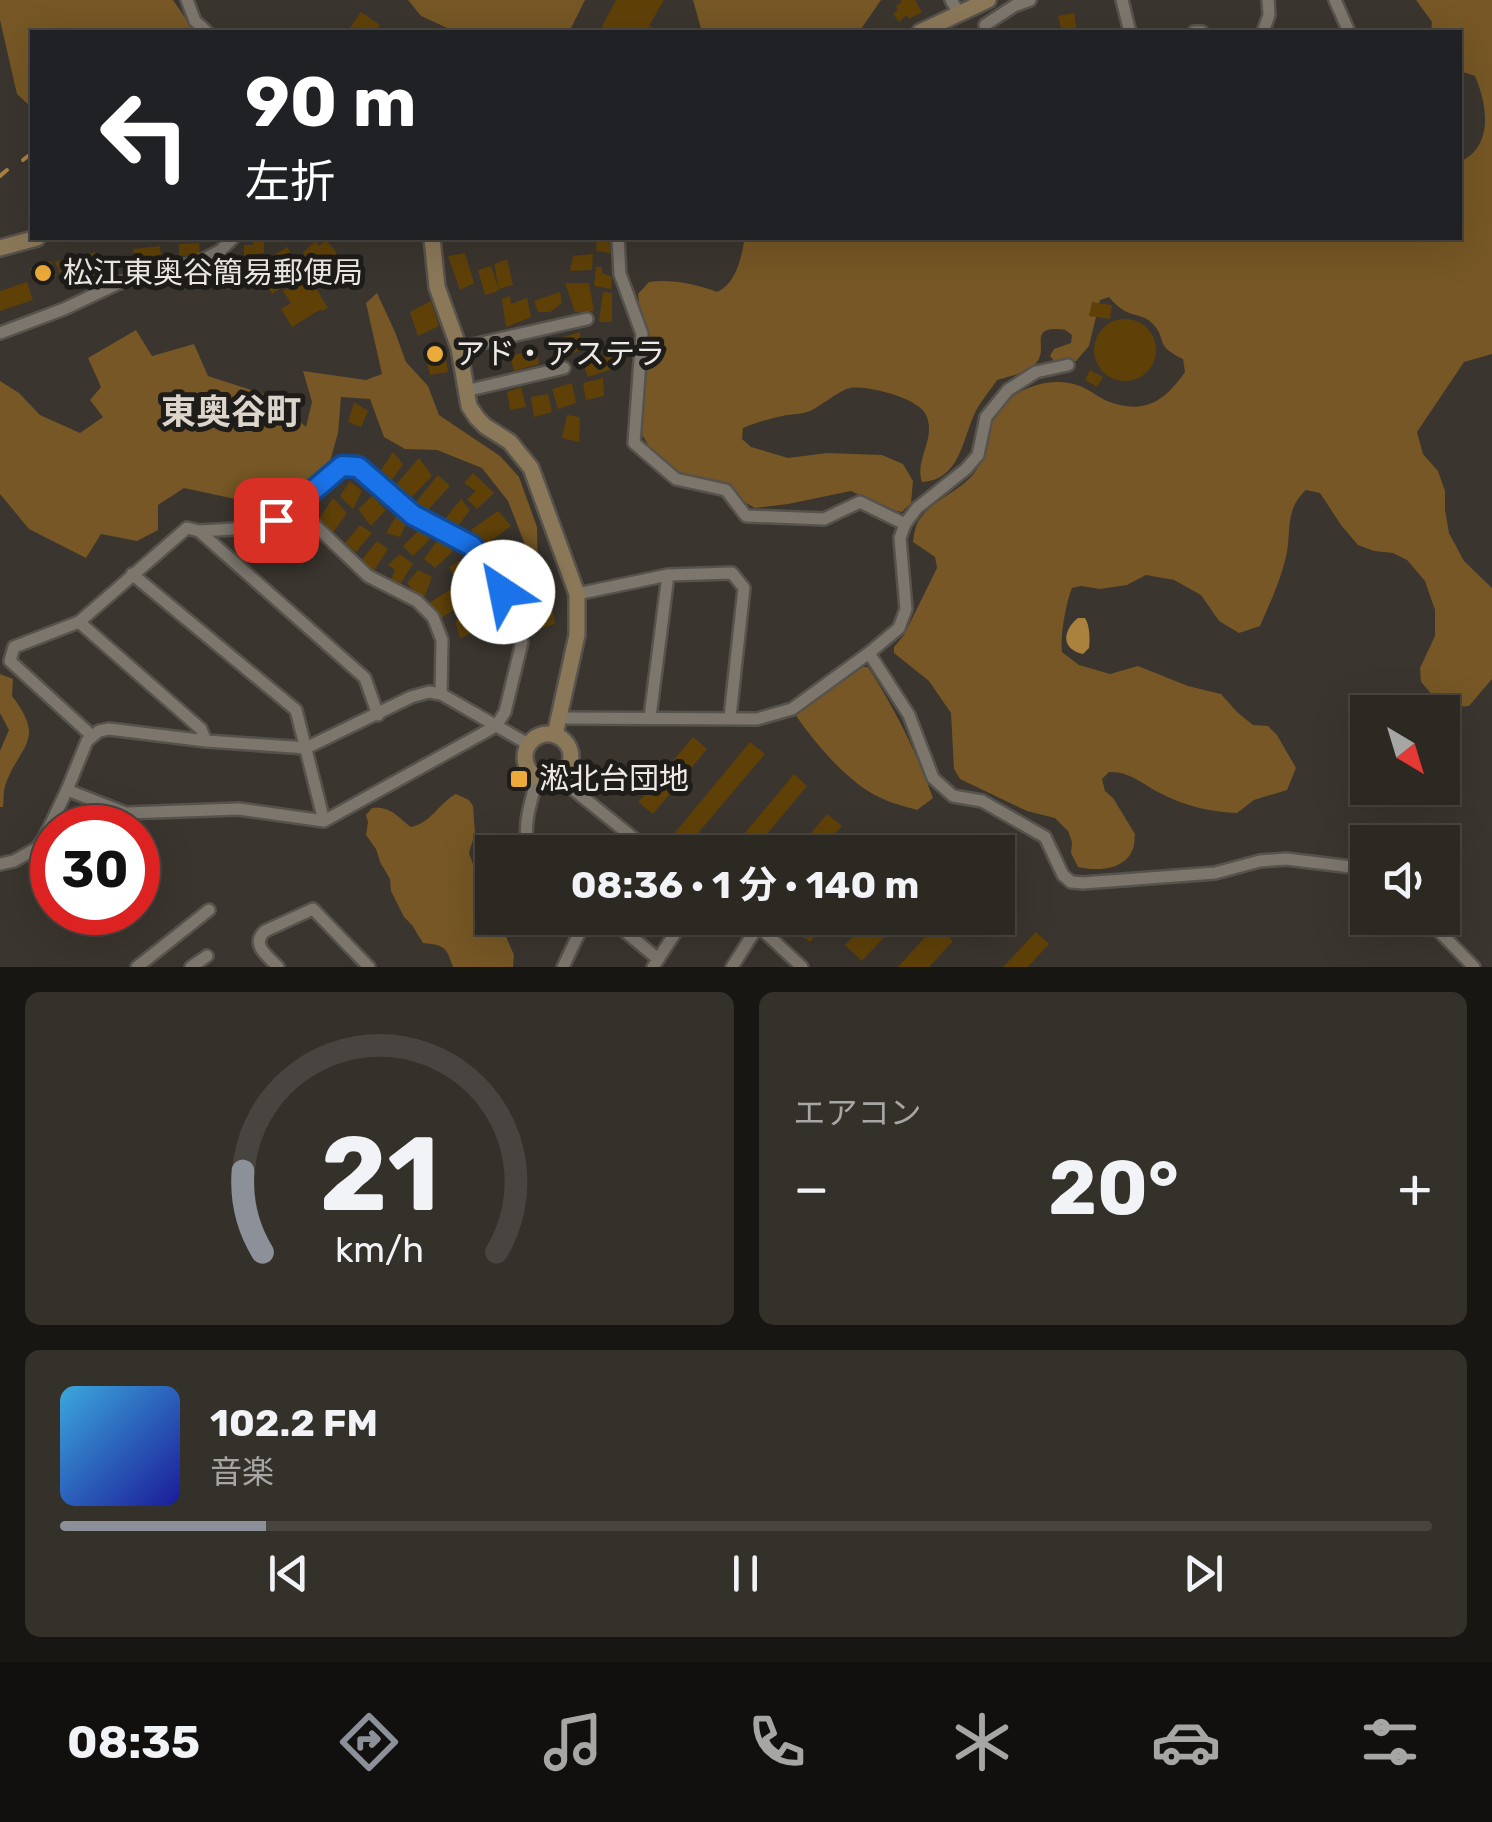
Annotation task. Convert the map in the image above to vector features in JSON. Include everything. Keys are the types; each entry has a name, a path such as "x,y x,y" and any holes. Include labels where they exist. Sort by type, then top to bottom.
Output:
{"street":[{"path":"187,0 205,30"},
{"path":"923,30 955,7 988,0"},
{"path":"984,25 1030,0"},
{"path":"1122,0 1130,30"},
{"path":"1264,30 1269,15 1268,0"},
{"path":"1335,0 1348,30"},
{"path":"0,248 30,240"},
{"path":"0,334 119,283 200,261 231,240"},
{"path":"432,240 437,288 459,348 470,406 477,418 510,442 531,468 577,594 577,635 556,726 571,751 570,766 559,778 537,778 526,767 525,752 528,744 556,726 650,717 757,719 792,709 869,654 904,619 900,538 905,524 917,508 978,455 986,418 1008,390 1036,372 1068,365"},
{"path":"618,240 620,274 642,334 634,442 676,479 726,490 746,516 824,519 860,502 905,524"},
{"path":"459,348 587,319"},
{"path":"465,390 564,368"},
{"path":"67,790 126,813 239,809 324,821 496,726 506,712 522,642 503,592 472,546 413,515 358,467 342,466 276,520 252,528 187,528 79,622 14,647 10,661 92,735"},
{"path":"295,506 368,576 417,601 433,617 442,640 441,694"},
{"path":"199,531 365,678 378,715"},
{"path":"577,594 668,574 732,572 744,588 730,718"},
{"path":"132,574 296,710 324,821"},
{"path":"650,717 668,574"},
{"path":"79,622 201,728 206,741"},
{"path":"869,654 908,715 933,778 953,796 982,802 1046,837 1058,866 1071,882 1215,873 1260,861 1286,859 1350,866"},
{"path":"0,864 37,848 87,741 109,729 306,748 412,696 429,692 441,694 528,744"},
{"path":"526,835 537,778"},
{"path":"559,778 630,835"},
{"path":"278,967 260,949 260,936 313,909 370,967"},
{"path":"136,967 209,910"},
{"path":"563,967 579,935"},
{"path":"626,935 656,963 674,935"},
{"path":"732,967 752,935"},
{"path":"768,935 802,967"},
{"path":"1443,935 1474,967"},
{"path":"191,967 207,956"}],"shaded area":[{"path":"0,0 173,0 194,30 30,30 30,106 17,94 0,20"},
{"path":"408,0 585,0 570,30 452,30 421,16"},
{"path":"693,0 881,0 860,30 701,30"},
{"path":"1416,0 1492,0 1492,354 1464,362 1417,432 1423,454 1438,471 1445,491 1449,533 1464,561 1492,588 1492,679 1469,706 1460,706 1460,695 1432,695 1421,682 1420,668 1435,636 1435,610 1425,581 1407,560 1358,545 1320,493 1306,490 1294,505 1284,566 1260,626 1239,633 1219,621 1201,595 1174,580 1146,575 1127,585 1072,588 1062,652 1079,665 1110,674 1138,666 1221,694 1253,725 1268,726 1296,768 1287,790 1254,800 1237,813 1188,805 1130,776 1109,772 1102,779 1105,791 1135,834 1133,849 1128,858 1115,866 1078,867 1068,831 1055,818 1027,811 960,779 954,769 951,713 929,681 894,653 937,568 935,557 913,542 915,531 925,512 977,469 992,417 1013,396 1057,382 1080,386 1120,405 1142,406 1161,398 1177,382 1185,372 1183,359 1164,346 1149,321 1123,310 1109,297 1100,300 1089,346 1076,361 1055,362 1050,356 1054,349 1071,343 1072,335 1063,330 1043,332 1039,359 1026,370 997,380 976,411 952,467 934,480 922,482 920,474 929,432 926,415 914,403 892,394 850,388 810,411 743,428 742,439 751,447 788,458 827,453 882,455 903,464 913,481 911,503 902,512 851,491 755,508 739,499 726,483 686,476 670,467 641,433 649,335 638,294 649,282 657,281 717,292 734,276 745,240 1462,240 1462,161 1478,147 1485,114 1475,76 1462,72 1462,30 1431,30 1432,22"},
{"path":"377,293 406,362 428,386 439,415 500,456 519,477 537,527 538,578 508,501 482,468 437,450 405,449 384,437 370,399 341,397 338,433 329,465 302,487 277,478 240,500 184,488 158,505 158,530 137,541 101,534 86,558 29,529 0,494 0,381 19,393 40,415 80,433 103,417 90,400 101,387 88,358 136,330 152,356 194,344 208,376 270,396 306,427 312,402 303,371 366,380 382,374 366,303"},
{"path":"1078,618 1085,618 1089,629 1089,648 1083,654 1070,648 1066,639"},
{"path":"868,667 887,699 933,798 917,810 883,799 855,782 795,714"},
{"path":"0,674 13,679 12,696 28,723 29,733 6,783 3,807 0,751 9,730 0,713"},
{"path":"456,794 473,806 475,833 469,853 475,870 475,935 505,935 514,955 513,967 453,967 444,948 423,943 404,917 391,891 390,879 366,835 366,815 372,808 389,810 411,827"}],"building":[{"path":"616,0 664,0 649,26 658,30 600,30"},
{"path":"900,0 915,0 922,12 909,19 906,15 899,22 893,14"},
{"path":"361,12 380,25 376,30 348,30"},
{"path":"1074,13 1077,30 1062,30 1058,16"},
{"path":"264,240 264,253 244,258 244,245"},
{"path":"326,240 337,253 332,257 337,264 321,277 315,269 309,274 297,260 316,241 319,246"},
{"path":"597,240 609,240 611,253 596,251"},
{"path":"199,243 200,255 179,256 179,244"},
{"path":"160,246 162,266 135,269 133,249"},
{"path":"287,247 303,274 272,294 255,267"},
{"path":"95,252 107,280 91,286 84,256"},
{"path":"465,253 474,283 460,290 448,256"},
{"path":"593,254 592,270 570,271 573,256"},
{"path":"73,255 77,267 60,273 55,262"},
{"path":"507,259 513,285 499,289 494,264"},
{"path":"51,261 56,276 36,284 30,269"},
{"path":"491,266 499,289 485,295 478,270"},
{"path":"596,267 602,267 602,273 612,277 611,289 594,286"},
{"path":"308,275 328,308 292,327 281,309 291,303 283,291"},
{"path":"27,282 33,300 0,311 0,291"},
{"path":"565,283 589,283 594,311 575,312"},
{"path":"560,292 562,303 550,312 538,312 534,301"},
{"path":"603,292 612,293 612,322 599,322"},
{"path":"510,296 511,304 527,298 531,317 506,327 502,299"},
{"path":"431,301 439,326 418,336 410,312"},
{"path":"1092,302 1112,305 1110,319 1089,316"},
{"path":"1125,319 1147,328 1156,350 1147,372 1125,381 1103,372 1094,350 1103,328"},
{"path":"580,332 582,349 555,362 551,341"},
{"path":"537,349 539,364 514,371 510,356"},
{"path":"611,354 612,369 588,377 582,362"},
{"path":"446,357 448,372 430,375 427,362"},
{"path":"1090,370 1103,377 1097,387 1085,380"},
{"path":"603,378 604,396 586,400 583,383"},
{"path":"572,383 576,403 558,409 552,389"},
{"path":"521,387 526,407 510,410 507,392"},
{"path":"548,394 552,412 534,417 531,397"},
{"path":"354,402 368,411 361,427 348,422"},
{"path":"567,415 580,417 579,442 562,438"},
{"path":"393,452 403,464 392,480 379,473"},
{"path":"419,458 432,476 409,500 393,488"},
{"path":"473,473 494,493 477,509 467,499 476,491 464,483"},
{"path":"438,475 450,486 423,515 412,507"},
{"path":"350,481 362,491 353,509 340,496"},
{"path":"372,496 386,510 371,526 358,509"},
{"path":"333,498 347,513 332,534 319,519"},
{"path":"461,499 470,510 455,530 443,521"},
{"path":"498,511 511,526 483,547 471,530"},
{"path":"397,515 407,522 400,537 386,533"},
{"path":"360,525 372,533 356,552 345,543"},
{"path":"420,529 430,539 413,556 403,546"},
{"path":"440,536 453,551 435,568 424,559"},
{"path":"510,540 523,562 503,574 490,554"},
{"path":"377,541 388,549 373,572 361,561"},
{"path":"400,554 413,564 400,584 390,583 395,570 388,565"},
{"path":"459,561 471,575 458,584 449,567"},
{"path":"418,570 432,577 424,598 407,583"},
{"path":"535,572 542,595 518,605 509,586"},
{"path":"484,574 493,589 470,598 463,586"},
{"path":"454,587 463,604 441,618 429,603"},
{"path":"497,594 503,610 480,620 473,602"},
{"path":"553,612 555,624 526,633 525,619"},
{"path":"472,613 475,632 460,638 455,621"},
{"path":"509,620 514,634 489,634 490,622"},
{"path":"693,737 707,749 653,814 638,802"},
{"path":"750,742 765,754 696,835 673,835"},
{"path":"794,774 807,786 766,835 743,835"},
{"path":"827,814 842,826 834,835 809,835"},
{"path":"1036,932 1049,944 1028,967 1003,967"},
{"path":"854,935 886,935 862,961 845,945"},
{"path":"927,935 947,935 953,941 929,967 898,967"}],"waterway":[{"path":"23,160 30,155"},
{"path":"0,176 7,170"}],"place":[{"name":"松江東奥谷簡易郵便局","path":"43,273"},
{"name":"アド・アステラ","path":"435,354"},
{"name":"淞北台団地","path":"519,779"}],"district":[{"name":"東奥谷町","path":"231,412"}],"route":[{"path":"276,520 342,466 358,467 413,515 472,546 503,592"}]}
